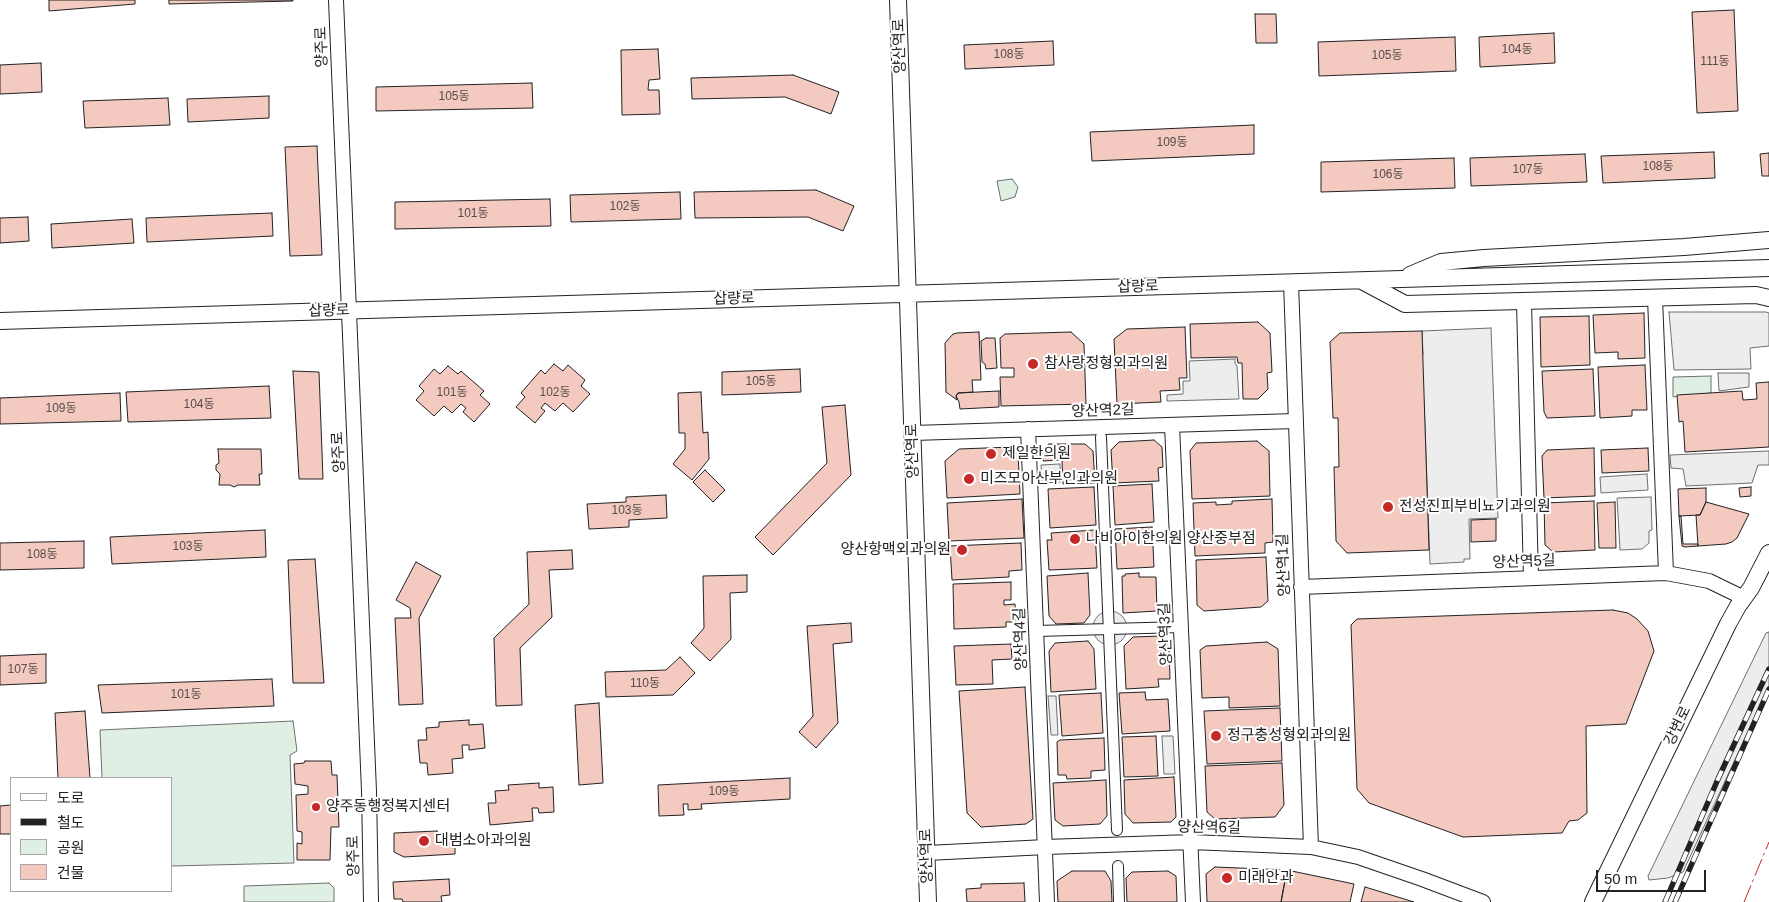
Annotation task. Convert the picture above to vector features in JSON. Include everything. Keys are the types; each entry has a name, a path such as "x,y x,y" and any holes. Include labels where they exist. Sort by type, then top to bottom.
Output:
{"street":[{"name":"양주로","path":"336,0 369,791 371,902"},
{"name":"양산역로","path":"898,0 928,902"},
{"path":"1399,279 1441,262 1458,260 1674,248 1769,240"},
{"name":"삽량로","path":"0,321 1769,268"},
{"path":"1360,280 1405,304 1756,295 1769,298"},
{"name":"양산역1길","path":"1291,282 1311,847"},
{"path":"1656,298 1666,573"},
{"path":"1524,302 1531,578"},
{"name":"양산역2길","path":"912,433 1295,421"},
{"name":"양산역3길","path":"1172,425 1182,627 1192,902"},
{"name":"양산역4길","path":"1028,429 1047,902"},
{"path":"1101,437 1117,830"},
{"name":"강변로","path":"1593,902 1728,624 1751,588 1769,553"},
{"name":"양산역5길","path":"1301,587 1666,573 1710,581 1744,598"},
{"path":"1036,631 1182,627"},
{"name":"양산역6길","path":"927,853 1191,842 1311,847 1358,857 1422,879 1451,897 1483,902"},
{"path":"1118,866 1120,902"}],"green space":[{"path":"1012,179 1018,187 1015,197 1001,201 997,181"},
{"path":"1711,376 1711,393 1673,397 1673,377"},
{"path":"293,721 297,751 290,755 294,863 172,866 172,777 102,777 100,730"},
{"path":"329,883 334,888 334,902 244,902 244,886"}],"shaded area":[{"path":"1669,312 1769,313 1769,346 1750,348 1751,369 1674,370"},
{"path":"1491,328 1498,518 1469,519 1470,559 1464,559 1464,562 1430,564 1424,401 1412,356 1423,355 1422,331"},
{"path":"1235,359 1239,399 1167,401 1167,395 1183,394 1183,381 1190,381 1189,361"},
{"path":"1718,373 1749,373 1749,387 1719,391"},
{"path":"1769,451 1769,465 1758,465 1752,483 1686,486 1683,469 1671,468 1670,455"},
{"path":"1060,464 1061,482 1042,483 1041,465"},
{"path":"1647,474 1648,490 1601,493 1600,477"},
{"path":"1651,497 1652,530 1649,531 1649,543 1642,549 1620,550 1617,498"},
{"path":"1110,611 1122,616 1127,628 1122,640 1110,645 1098,640 1093,628 1098,616"},
{"path":"1769,632 1769,686 1683,872 1668,878 1649,880 1648,876 1766,633"},
{"path":"1048,696 1056,696 1058,735 1051,735"},
{"path":"1162,736 1173,736 1175,774 1164,774"}],"building":[{"path":"49,0 135,0 135,4 49,11"},
{"path":"169,0 293,0 293,1 169,4"},
{"path":"1734,10 1738,111 1697,113 1692,12"},
{"path":"1255,14 1276,14 1277,43 1256,43"},
{"path":"1554,33 1555,63 1480,67 1479,37"},
{"path":"1455,37 1456,71 1319,76 1318,42"},
{"path":"1053,41 1054,65 965,69 964,45"},
{"path":"658,49 660,79 649,80 648,90 659,90 660,114 622,115 621,50"},
{"path":"41,63 42,92 0,94 0,65"},
{"path":"793,75 839,92 831,114 785,97 692,99 691,78"},
{"path":"532,83 533,108 376,111 376,87"},
{"path":"269,96 269,118 188,122 187,99"},
{"path":"168,98 170,125 85,128 83,101"},
{"path":"1254,125 1254,154 1092,161 1090,132"},
{"path":"317,146 322,255 290,256 285,147"},
{"path":"1714,152 1715,178 1603,183 1601,156"},
{"path":"1769,153 1769,176 1762,176 1760,154"},
{"path":"1585,154 1587,182 1471,186 1470,158"},
{"path":"1454,158 1455,188 1321,192 1321,162"},
{"path":"816,190 854,206 843,231 808,217 695,218 694,192"},
{"path":"680,192 681,219 571,222 570,195"},
{"path":"550,199 551,226 395,229 395,202"},
{"path":"272,213 273,236 147,242 146,218"},
{"path":"28,217 29,241 0,243 0,218"},
{"path":"132,219 134,243 52,248 51,224"},
{"path":"1644,313 1645,358 1618,359 1618,352 1595,353 1593,315"},
{"path":"1589,316 1590,365 1541,367 1540,317"},
{"path":"1258,322 1270,333 1272,372 1267,373 1268,389 1258,399 1243,399 1242,363 1238,363 1237,357 1191,358 1190,324"},
{"path":"1185,327 1187,378 1179,378 1180,390 1160,391 1161,402 1117,404 1114,339 1127,329"},
{"path":"1422,331 1429,550 1347,553 1336,541 1334,467 1339,467 1338,418 1333,418 1330,342 1340,333"},
{"path":"979,332 981,380 972,380 973,392 958,393 956,396 957,400 946,392 945,343 953,334"},
{"path":"1071,332 1084,344 1086,404 1001,406 1000,377 1014,377 1014,368 1001,368 1000,338 1005,334"},
{"path":"986,338 995,338 997,368 986,369 985,364 982,362 981,341"},
{"path":"554,364 563,371 568,365 585,380 581,386 590,394 573,412 563,403 555,411 545,403 541,408 545,411 535,423 516,407 525,397 521,393 541,370 545,374"},
{"path":"1645,365 1647,410 1632,410 1632,416 1600,418 1598,367"},
{"path":"448,366 458,374 461,371 484,391 480,395 490,404 474,422 463,412 466,408 461,404 452,413 444,406 434,416 416,400 424,391 419,386 434,369 440,374"},
{"path":"800,369 801,392 722,395 722,372"},
{"path":"1593,369 1595,416 1547,418 1544,412 1542,371"},
{"path":"293,371 319,372 323,479 299,479"},
{"path":"1769,382 1769,447 1685,452 1683,421 1679,422 1677,395 1742,391 1743,400 1757,399 1756,383"},
{"path":"269,386 271,418 128,422 126,392"},
{"path":"999,391 999,407 960,409 956,396 958,393"},
{"path":"701,392 703,433 708,432 709,459 692,480 673,464 685,449 685,433 679,433 678,393"},
{"path":"120,393 121,421 0,424 0,398"},
{"path":"845,405 851,475 773,555 755,537 827,463 822,407"},
{"path":"1154,440 1162,447 1163,467 1158,468 1159,481 1113,483 1111,450 1119,442"},
{"path":"1257,441 1269,451 1270,496 1192,499 1190,451 1196,443"},
{"path":"1049,444 1085,444 1093,451 1095,483 1063,484 1062,460 1043,461 1042,450"},
{"path":"1012,447 1018,453 1020,494 947,498 945,461 959,449"},
{"path":"1594,448 1595,496 1544,498 1542,456 1547,450"},
{"path":"1648,448 1649,471 1602,473 1601,450"},
{"path":"218,449 261,449 262,474 259,474 260,485 238,485 234,487 219,485 220,474 216,470 216,465 219,463"},
{"path":"705,470 725,490 713,502 693,482"},
{"path":"1152,484 1154,522 1115,525 1113,486"},
{"path":"1094,487 1096,525 1050,528 1048,489"},
{"path":"1751,487 1751,496 1740,497 1739,488"},
{"path":"1706,488 1706,502 1700,515 1679,516 1678,489"},
{"path":"666,495 667,518 629,520 629,527 589,529 587,504 626,502 626,497"},
{"path":"1022,499 1024,538 949,541 947,503"},
{"path":"1272,499 1273,542 1265,543 1265,553 1195,556 1193,503 1216,502 1216,505 1232,504 1232,501"},
{"path":"1594,501 1595,550 1553,552 1545,545 1544,503"},
{"path":"1615,502 1616,548 1599,548 1597,503"},
{"path":"1706,502 1749,514 1737,538 1732,542 1698,546 1696,515 1700,515"},
{"path":"1679,516 1681,516 1683,544 1698,544 1698,546 1682,546"},
{"path":"1496,519 1496,541 1471,542 1471,520"},
{"path":"1152,527 1154,567 1117,569 1115,529"},
{"path":"265,530 266,557 112,564 110,537"},
{"path":"1095,530 1097,568 1049,570 1047,540 1052,540 1051,533"},
{"path":"84,541 84,568 0,570 0,543"},
{"path":"1021,543 1022,570 1009,571 1009,577 952,580 950,546"},
{"path":"572,550 573,569 549,570 552,617 520,648 522,705 496,706 494,638 529,604 527,552"},
{"path":"1266,557 1268,601 1261,607 1204,611 1197,605 1196,560"},
{"path":"315,559 324,683 293,683 288,560"},
{"path":"416,562 441,576 419,618 423,704 399,705 395,618 411,618 410,608 396,600"},
{"path":"1088,573 1090,615 1084,623 1056,624 1049,616 1047,576"},
{"path":"1139,573 1139,577 1156,577 1157,611 1123,613 1122,576"},
{"path":"747,575 747,592 730,593 731,639 710,661 691,643 704,628 703,576"},
{"path":"1011,582 1011,600 1004,600 1004,605 1015,604 1016,622 1006,622 1006,627 954,629 953,584"},
{"path":"1613,610 1628,613 1637,619 1648,631 1654,651 1626,724 1586,726 1587,813 1578,820 1569,821 1562,833 1463,837 1369,803 1357,789 1351,625 1357,619"},
{"path":"851,623 852,642 833,644 838,723 816,748 799,732 813,716 807,626"},
{"path":"1161,636 1169,647 1170,679 1158,679 1159,687 1126,689 1124,646 1133,637"},
{"path":"1088,641 1094,649 1096,689 1051,692 1049,651 1055,643"},
{"path":"1267,642 1278,649 1280,706 1229,708 1229,697 1202,698 1200,650 1206,646"},
{"path":"1011,644 1012,659 992,660 993,684 956,685 954,646"},
{"path":"46,654 46,683 0,685 0,656"},
{"path":"680,657 695,673 673,695 606,697 605,672 666,670"},
{"path":"272,679 274,706 102,713 98,685"},
{"path":"1025,687 1033,819 1026,824 981,827 967,813 959,691"},
{"path":"1145,692 1146,700 1168,699 1170,731 1122,734 1119,693"},
{"path":"1101,693 1103,733 1062,736 1059,695"},
{"path":"599,703 603,783 579,785 575,705"},
{"path":"1280,708 1282,761 1207,764 1204,711"},
{"path":"85,711 90,777 58,777 55,713"},
{"path":"469,720 469,725 483,724 485,748 469,750 469,745 462,745 463,758 452,759 453,773 428,775 427,763 420,763 418,740 427,740 426,728 439,727 439,722"},
{"path":"1156,736 1158,776 1124,777 1122,737"},
{"path":"1104,738 1105,770 1091,771 1091,778 1067,779 1066,775 1058,775 1057,742 1060,740"},
{"path":"305,761 331,761 332,775 337,775 339,827 331,827 330,860 297,860 297,843 302,844 302,832 297,831 296,795 308,794 308,786 295,784 294,764 304,763"},
{"path":"1282,763 1284,805 1275,817 1215,819 1207,812 1205,766"},
{"path":"1174,777 1176,817 1171,822 1133,823 1125,814 1124,780"},
{"path":"790,778 790,799 701,804 702,809 688,810 688,804 683,804 684,815 659,816 658,785"},
{"path":"1106,780 1107,816 1100,824 1063,826 1055,820 1053,783"},
{"path":"539,783 539,788 553,787 554,812 539,813 538,808 532,808 533,821 490,825 488,803 496,803 495,791 509,790 508,785"},
{"path":"10,805 10,834 0,834 0,806"},
{"path":"437,831 439,841 455,840 455,854 404,857 394,852 394,833"},
{"path":"1215,867 1287,870 1281,902 1207,902 1206,874"},
{"path":"1287,870 1354,884 1350,902 1281,902"},
{"path":"1072,871 1105,871 1111,881 1112,902 1058,902 1057,881"},
{"path":"1168,871 1176,876 1177,902 1127,902 1126,878 1132,872"},
{"path":"449,879 450,895 441,896 442,902 403,902 402,899 394,899 393,882"},
{"path":"1024,883 1025,902 967,902 966,889 981,888 981,884"},
{"path":"1365,887 1414,902 1361,902"}],"railway":[{"path":"1665,902 1718,779 1769,669"},
{"path":"1675,902 1769,689"}],"power":[{"path":"1744,902 1769,842"}],"place":[{"name":"참사랑정형외과의원","path":"1033,364"},
{"name":"제일한의원","path":"991,454"},
{"name":"미즈모아산부인과의원","path":"969,479"},
{"name":"전성진피부비뇨기과의원","path":"1388,507"},
{"name":"나비아이한의원 양산중부점","path":"1075,539"},
{"name":"양산항맥외과의원","path":"962,550"},
{"name":"정구충성형외과의원","path":"1216,736"},
{"name":"양주동행정복지센터","path":"316,807"},
{"name":"대범소아과의원","path":"424,841"},
{"name":"미래안과","path":"1227,878"}]}
